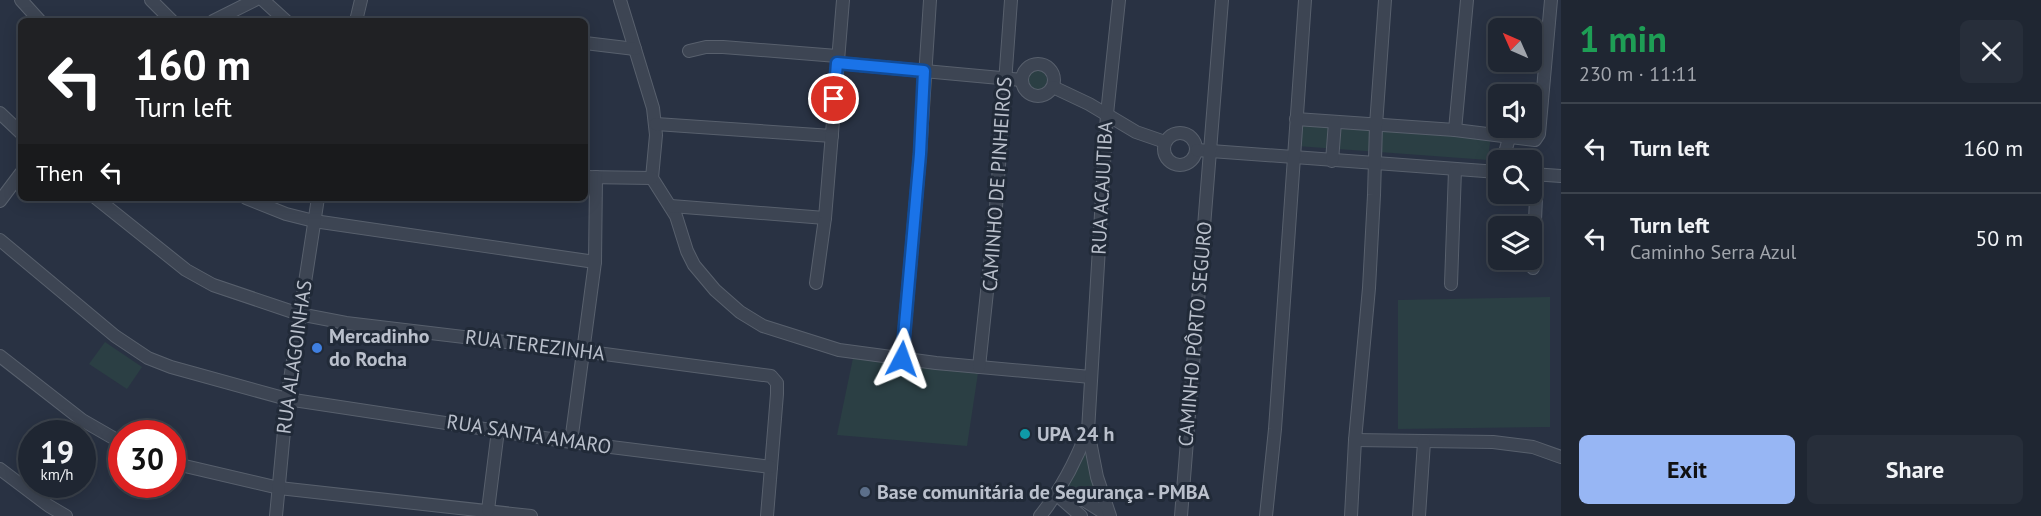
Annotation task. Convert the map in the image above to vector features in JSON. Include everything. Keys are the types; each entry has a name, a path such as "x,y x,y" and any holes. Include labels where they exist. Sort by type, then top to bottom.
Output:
{"street":[{"path":"21,0 37,18"},
{"path":"151,0 169,18"},
{"path":"219,18 255,0"},
{"path":"263,0 283,18"},
{"path":"357,18 361,0"},
{"path":"620,0 649,92 656,124 652,178 676,216 694,265 714,290 753,321 822,346 979,368 1091,377"},
{"path":"816,283 825,218 843,0"},
{"path":"902,359 920,154 930,0"},
{"name":"CAMINHO DE PINHEIROS","path":"979,368 989,289 1011,0"},
{"name":"RUA ACAJUTIBA","path":"1109,516 1097,477 1088,431 1107,114 1119,0"},
{"name":"CAMINHO PÔRTO SEGURO","path":"1180,516 1222,0"},
{"path":"1266,516 1305,0"},
{"path":"1351,516 1368,288 1385,0"},
{"path":"1455,130 1467,0"},
{"path":"1542,100 1551,0"},
{"path":"588,43 635,49"},
{"path":"689,51 706,47 723,47 1005,80 1022,80"},
{"path":"1037,64 1049,69 1053,74 1053,87 1044,95 1031,96 1023,87 1022,80 1026,69 1037,64"},
{"path":"1053,87 1107,114 1136,132 1166,142"},
{"path":"0,113 18,130"},
{"path":"1296,119 1455,130 1488,135"},
{"path":"1332,161 1335,122"},
{"path":"656,124 832,136"},
{"path":"1185,133 1194,139 1196,156 1188,164 1176,165 1164,153 1166,142 1174,134 1185,133"},
{"path":"1506,150 1509,138 1533,140 1535,138"},
{"path":"1197,150 1488,172"},
{"path":"1451,284 1455,170"},
{"path":"1542,175 1561,176"},
{"path":"0,201 18,176"},
{"path":"571,442 595,262 591,177 652,178"},
{"name":"RUA TEREZINHA","path":"100,201 186,270 213,285 299,314 346,323 771,376 775,379 777,388 771,468"},
{"path":"254,201 314,221 595,262"},
{"name":"RUA ALAGOINHAS","path":"276,516 287,399 317,201"},
{"path":"670,206 825,218"},
{"name":"RUA SANTA AMARO","path":"0,240 115,336 148,358 171,367 287,399 571,442 771,468"},
{"path":"0,356 82,420 108,435"},
{"path":"488,510 498,430"},
{"path":"1040,516 1057,495 1088,431"},
{"path":"1355,440 1515,444 1552,452 1561,457"},
{"path":"1419,516 1424,442"},
{"path":"186,466 279,488 531,516"},
{"path":"767,516 771,468"},
{"path":"0,469 66,516"},
{"path":"1057,495 1081,516"},
{"path":"1057,495 1082,499 1109,516"}],"green space":[{"path":"1032,69 1040,69 1047,76 1047,84 1040,91 1032,91 1025,84 1025,76"},
{"path":"1298,124 1488,134 1488,138 1491,138 1488,160 1297,146"},
{"path":"1550,297 1550,427 1398,429 1398,300"},
{"path":"105,342 142,367 127,389 89,364"},
{"path":"853,358 978,373 967,446 837,435"},
{"path":"1085,441 1108,514 1062,491"}],"place":[{"name":"Mercadinho do Rocha","path":"317,348"},
{"name":"UPA 24 h","path":"1025,434"},
{"name":"Base comunitária de Segurança - PMBA","path":"865,492"}],"route":[{"path":"834,99 837,63 924,71 920,154 902,359"}]}
